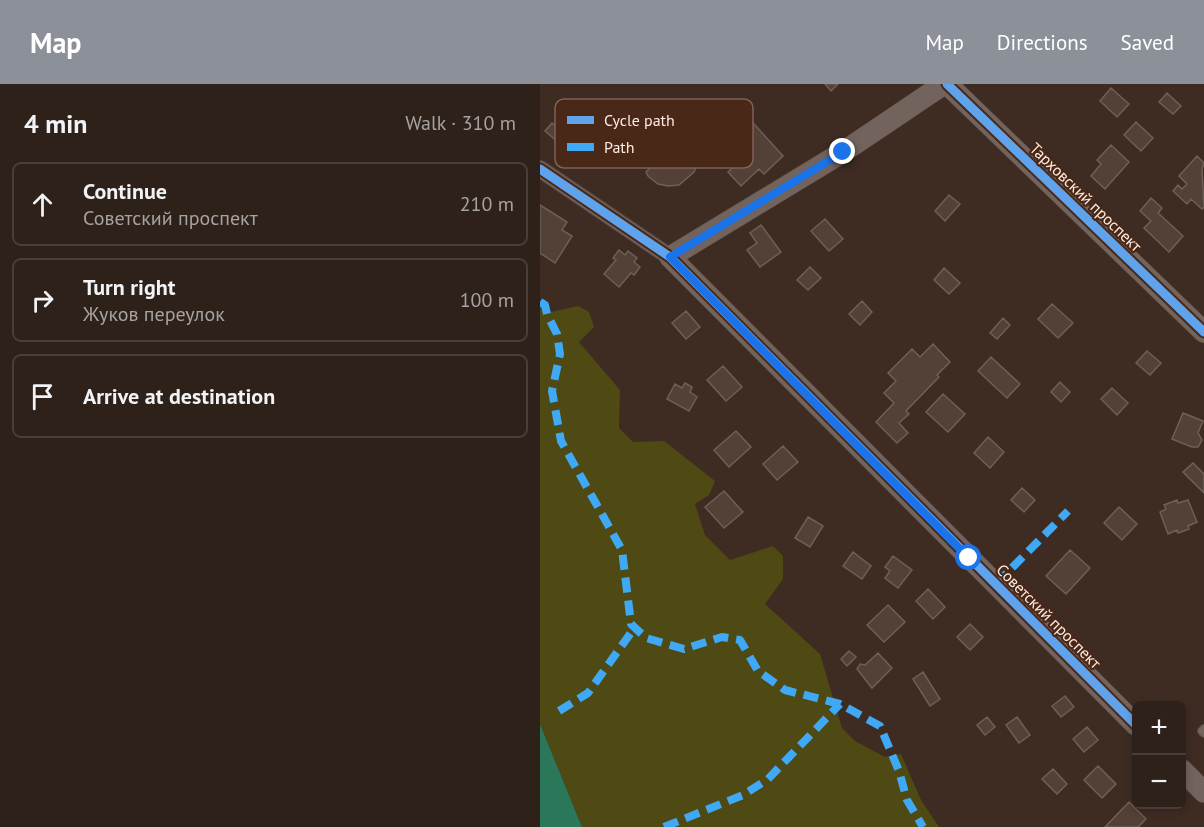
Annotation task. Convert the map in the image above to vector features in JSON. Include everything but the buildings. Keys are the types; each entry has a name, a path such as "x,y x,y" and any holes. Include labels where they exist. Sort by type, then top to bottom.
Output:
{"street":[{"path":"670,257 843,152 945,84"},
{"name":"Тарховский проспект","path":"945,84 1204,332"},
{"name":"Советский проспект","path":"540,170 670,257 1132,720"},
{"path":"1186,774 1204,792"}],"shaded area":[{"path":"578,306 589,312 594,327 579,342 620,390 619,428 633,442 664,441 715,481 709,495 695,504 705,535 730,560 773,546 783,556 783,579 765,604 820,654 842,728 855,741 885,757 901,754 921,800 939,827 582,827 540,724 540,307 551,312"},
{"path":"540,724 582,827 540,827"}],"marked path":[{"path":"540,302 545,305 557,334 560,354 552,391 561,441 622,550 631,624 646,638 684,649 722,637 740,640 758,671 785,690 840,704 880,726 899,771 907,800 923,827"},
{"path":"996,584 1068,511"},
{"path":"559,711 588,693 635,627"},
{"path":"664,827 743,795 768,779 840,704"}],"cycle path":[{"path":"947,84 1204,332"},
{"path":"540,169 670,257 1132,721"}],"route":[{"path":"843,152 670,257 700,290 969,558"}]}
